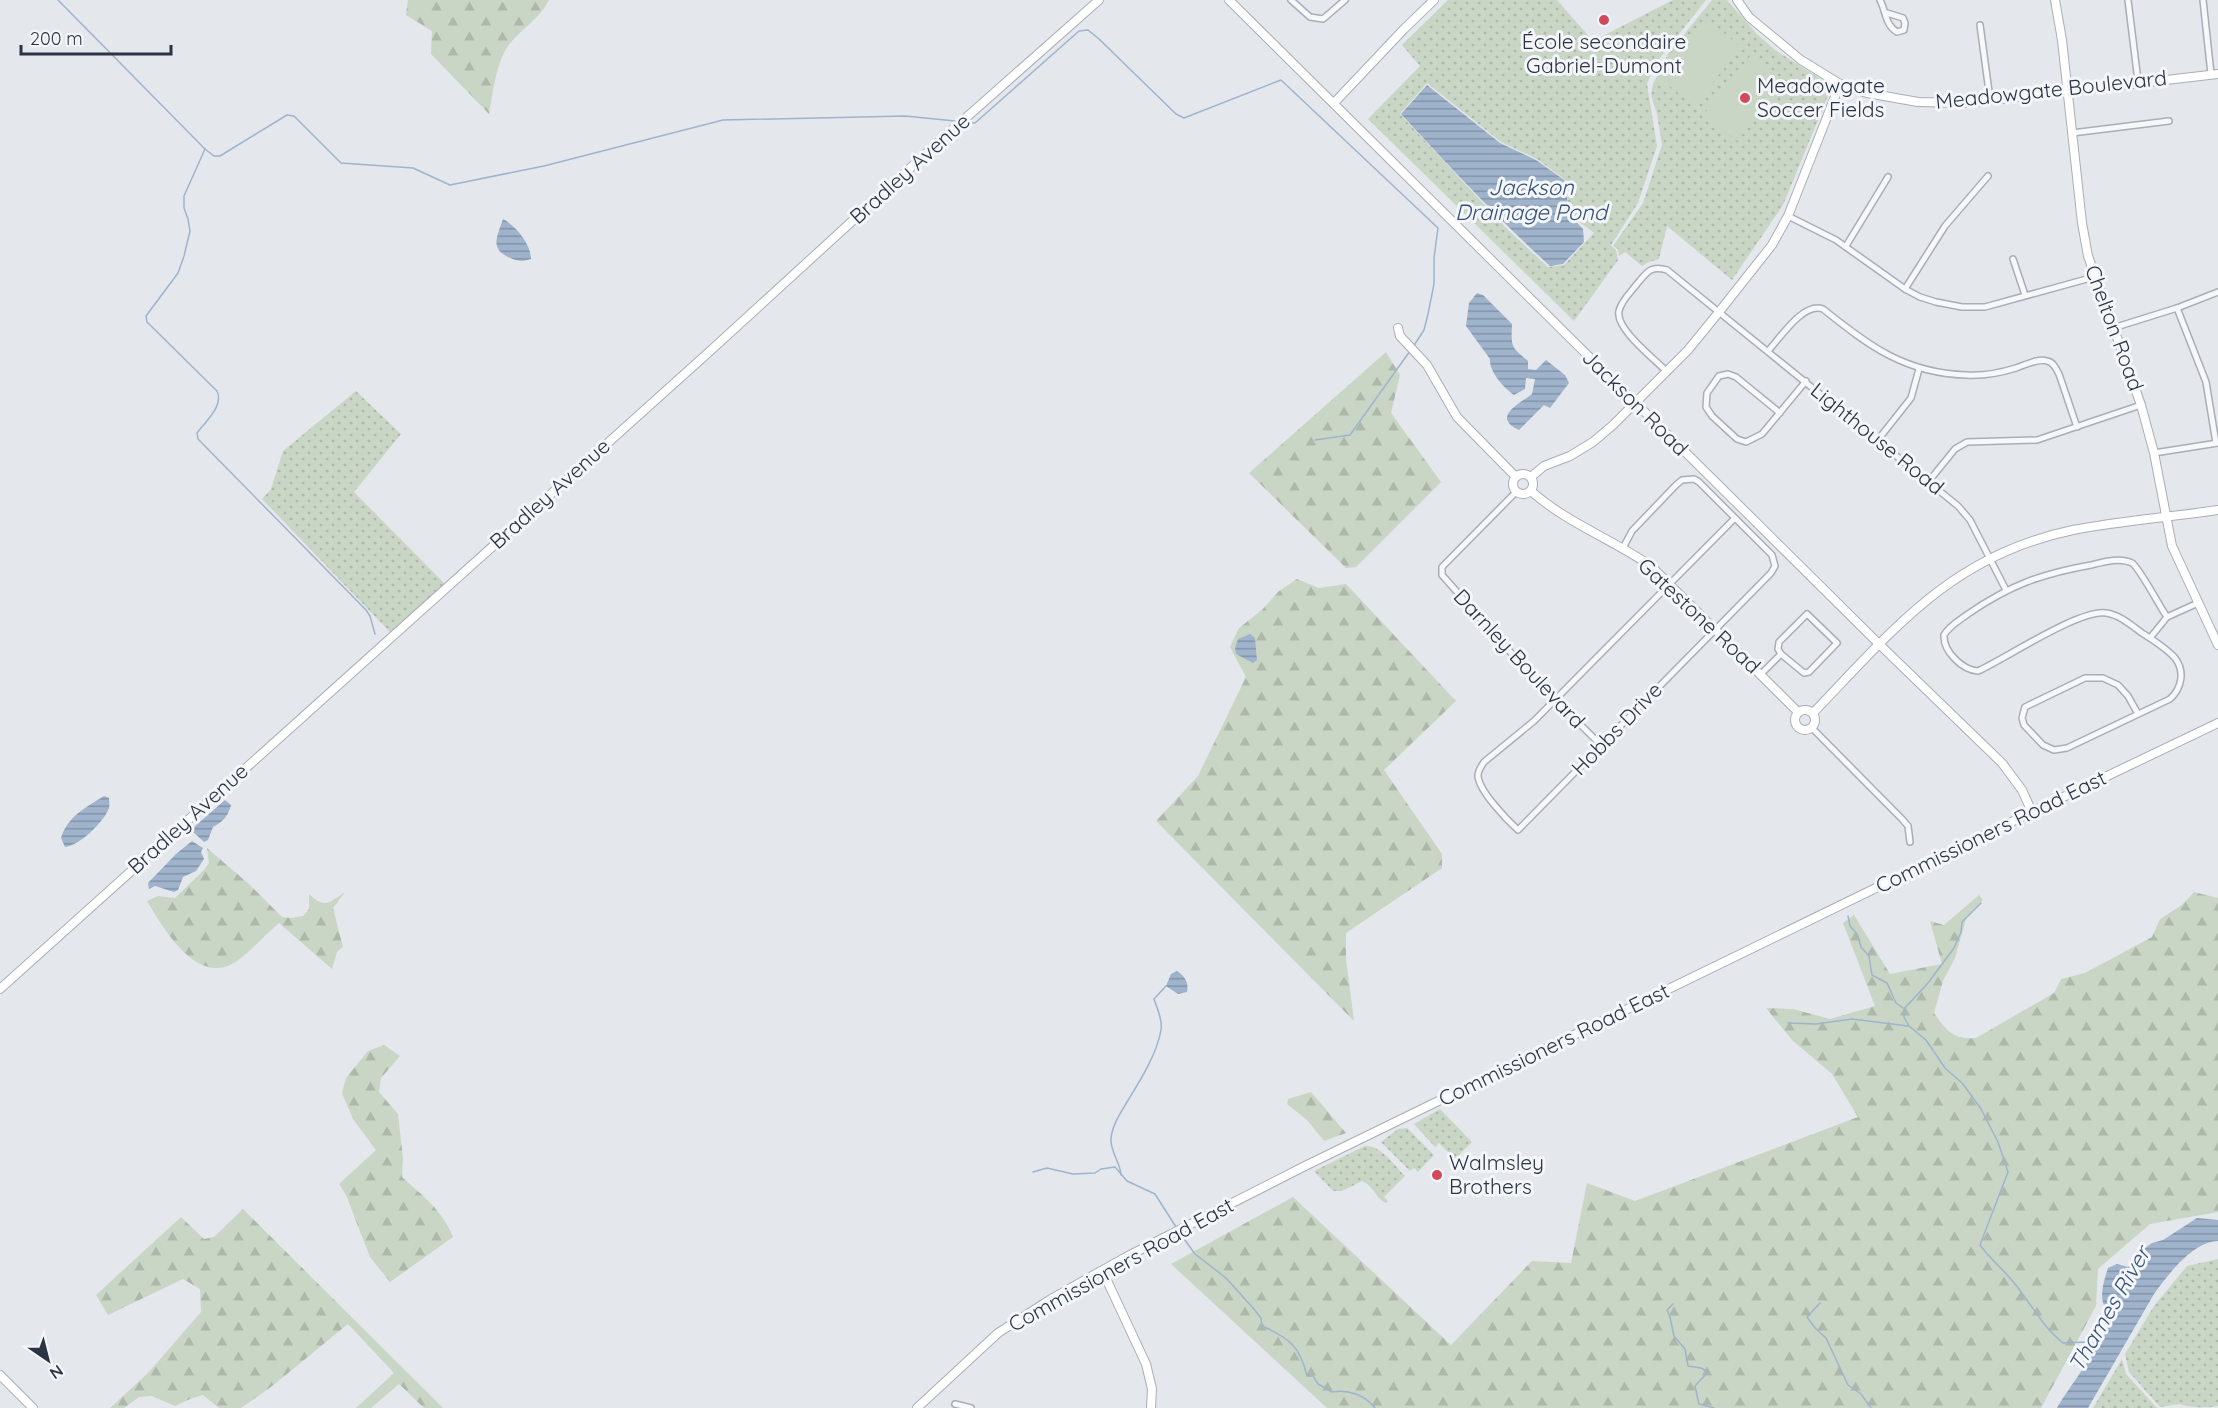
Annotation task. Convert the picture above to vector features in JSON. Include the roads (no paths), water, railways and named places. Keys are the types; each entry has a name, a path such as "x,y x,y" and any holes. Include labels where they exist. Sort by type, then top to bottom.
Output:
{"main road":[{"name":"Bradley Avenue","path":"0,989 709,352 942,139 1100,0"},
{"name":"Jackson Road","path":"1229,0 2002,763 2022,790 2032,812"},
{"path":"1334,103 1434,0"},
{"name":"Meadowgate Boulevard","path":"1737,0 1749,17 1801,60 1840,84 1867,93 1918,102 1967,103 2138,81 2215,74"},
{"name":"Chelton Road","path":"2055,0 2062,40 2082,223 2088,256 2141,405 2154,453 2172,546 2218,645"},
{"path":"1531,477 1544,466 1570,456 1593,442 1635,403 1667,372 1719,312 1772,245 1788,216 1840,84"},
{"path":"1398,328 1400,336 1427,366 1457,417 1516,477"},
{"path":"1525,474 1531,477 1533,483 1531,491 1525,494 1516,492 1513,486 1516,477 1525,474"},
{"name":"Gatestone Road","path":"1531,491 1558,513 1651,566 1798,712"},
{"path":"1813,713 1908,614 1937,591 1988,558 2026,543 2073,530 2218,510"},
{"path":"1804,710 1813,713 1816,720 1812,728 1804,730 1798,728 1795,720 1798,712 1804,710"},
{"name":"Commissioners Road East","path":"917,1408 998,1332 1126,1257 1305,1166 2218,723"},
{"path":"1103,1272 1146,1364 1152,1389 1151,1408"},
{"path":"0,1376 33,1408"}],"street":[{"path":"1291,0 1310,17 1323,19 1345,0"},
{"path":"1880,0 1887,13"},
{"path":"2128,0 2138,81"},
{"path":"2203,0 2215,74"},
{"path":"1980,25 1990,99"},
{"path":"2072,134 2169,121"},
{"path":"1905,288 1945,226 1988,176"},
{"path":"1846,246 1888,177"},
{"path":"1788,216 1846,246 1920,297 1962,307 1986,307 2094,277"},
{"path":"2013,259 2025,295"},
{"name":"Lighthouse Road","path":"1667,372 1622,327 1618,313 1621,305 1648,270 1657,267 1667,270 1958,506 1970,520 2006,590"},
{"path":"2113,328 2177,308 2218,292"},
{"path":"1768,351 1801,315 1808,309 1816,307 1823,309 1893,359 1919,369 1968,376 1992,374 2037,361 2047,361 2055,366 2059,374 2077,427"},
{"path":"2154,453 2217,443 2206,382 2177,308"},
{"path":"1877,441 1911,398 1919,369"},
{"path":"1780,413 1736,376 1728,374 1719,376 1707,393 1706,407 1712,416 1737,439 1746,442 1762,434 1780,413 1806,381"},
{"path":"1929,482 1955,449 1966,442 2037,440 2141,405"},
{"path":"1555,700 1735,518 1699,482 1687,479 1676,485 1632,531 1623,548"},
{"name":"Darnley Boulevard","path":"1516,492 1442,567 1442,575 1555,700 1601,745"},
{"name":"Hobbs Drive","path":"1555,700 1534,721 1484,762 1478,774 1479,781 1498,811 1518,830 1771,573 1775,566 1772,555 1735,518"},
{"path":"2138,714 2128,696 2118,685 2103,678 2085,678 2025,707 2022,718 2024,725 2043,745 2054,750 2067,748 2170,699 2176,694 2182,680 2177,660 2150,638 2109,613 2091,614 2016,649 1978,671 1964,666 1945,646 1945,632 1994,596 2006,590 2049,573 2120,560 2130,562 2138,568 2167,617"},
{"path":"2150,638 2167,617 2198,603"},
{"path":"1807,614 1837,643 1809,672 1804,673 1781,654 1778,649 1779,642 1807,614"},
{"path":"1761,674 1781,654"},
{"path":"1812,728 1902,819 1908,826 1910,842"},
{"path":"955,1404 971,1408"}],"water":[{"name":"Jackson Drainage Pond","path":"1427,85 1500,143 1536,160 1567,182 1569,208 1583,229 1584,242 1563,264 1550,266 1530,248 1401,114"},
{"path":"503,219 522,236 531,259 522,261 514,259 498,250 497,236"},
{"path":"1477,293 1483,295 1512,324 1513,346 1528,361 1528,369 1536,370 1546,360 1565,375 1569,383 1550,408 1544,405 1519,430 1511,425 1507,416 1515,406 1532,394 1535,379 1526,378 1525,389 1514,395 1498,379 1490,364 1490,359 1466,326 1469,303"},
{"path":"1250,634 1255,638 1257,660 1253,663 1236,654 1235,648 1238,639"},
{"path":"104,796 109,798 109,808 102,820 84,838 65,847 61,838 68,824 78,813"},
{"path":"225,800 231,805 228,812 222,821 213,827 208,840 204,842 192,831 193,828"},
{"path":"192,841 203,848 201,852 204,859 196,871 183,877 178,890 174,892 155,886 149,889 148,883"},
{"path":"1177,971 1186,980 1187,992 1178,994 1166,986 1171,974"},
{"path":"2197,1218 2218,1220 2218,1241 2199,1247 2190,1253 2166,1278 2154,1294 2088,1408 2057,1408 2106,1331 2111,1319 2113,1309 2111,1307 2106,1309 2102,1300 2102,1289 2108,1268 2117,1264 2128,1267 2152,1243 2163,1240"}],"waterway":[{"path":"58,0 205,149 184,196 184,208 190,231 178,273 146,316 147,322 217,391 219,397 216,408 197,433 198,439 366,610 375,634"},
{"path":"966,122 975,123 1079,31 1088,30 1099,39 1176,114 1184,118 1281,80 1438,228 1434,258 1434,284 1428,314 1424,330 1413,347"},
{"path":"205,149 214,156 220,156 287,115 294,116 341,163 413,168 450,185 544,166 723,120 905,116 955,121"},
{"path":"1315,440 1350,435 1410,351"},
{"name":"Thames River","path":"1981,903 1962,922 1961,932 1954,948 1928,983 1904,1009 1904,1017 1909,1026 1926,1040 1945,1068 1963,1084 1981,1109 1998,1142 2008,1172 1980,1245 2015,1284 2049,1330 2063,1343 2096,1344"},
{"path":"1848,916 1850,926 1857,934 1861,947 1869,956 1872,975 1887,983 1896,1003 1903,1008"},
{"path":"1121,1175 1112,1149 1111,1135 1156,1048 1161,1026 1154,999 1166,986"},
{"path":"1788,1023 1816,1024 1852,1019 1908,1026"},
{"path":"1033,1172 1047,1168 1073,1174 1095,1173 1101,1169 1115,1167 1127,1181 1155,1194 1176,1227"},
{"path":"1182,1236 1195,1254 1226,1278 1253,1308 1261,1318 1262,1326 1292,1344 1301,1357 1307,1376 1313,1376 1318,1384 1332,1392 1344,1391 1361,1396 1375,1408"},
{"path":"1820,1303 1807,1317 1826,1338 1848,1385 1861,1394 1871,1408"},
{"path":"1673,1304 1667,1310 1674,1336 1685,1349 1688,1366 1701,1368 1708,1372 1695,1386 1699,1404 1714,1408"}],"place":[{"name":"École secondaire Gabriel-Dumont","path":"1604,20"},
{"name":"Meadowgate Soccer Fields","path":"1745,98"},
{"name":"Walmsley Brothers","path":"1437,1175"}]}
